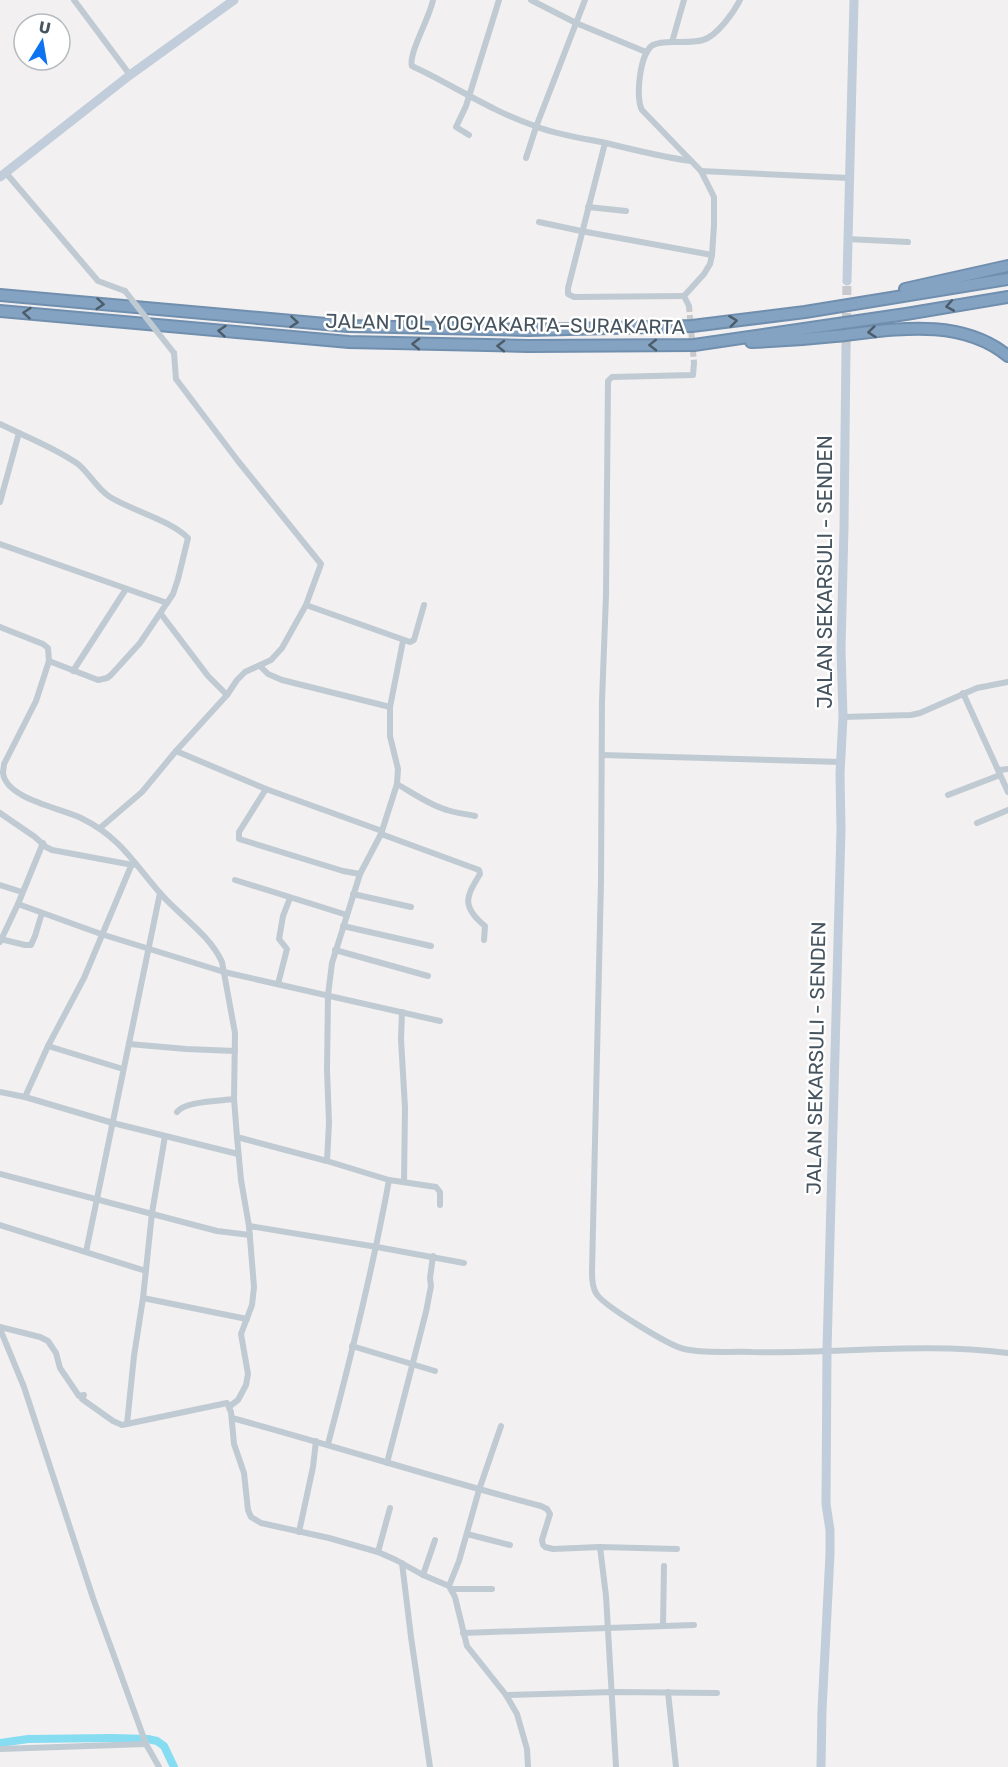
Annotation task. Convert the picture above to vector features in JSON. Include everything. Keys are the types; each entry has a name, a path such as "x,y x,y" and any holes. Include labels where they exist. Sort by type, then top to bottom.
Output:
{"highway":[{"path":"805,312 1008,266"},
{"name":"JALAN TOL YOGYAKARTA–SURAKARTA","path":"0,295 348,326 528,330 692,326 805,312 1008,279"},
{"name":"JALAN TOL YOGYAKARTA–SURAKARTA","path":"0,311 349,342 528,346 694,345 1008,297"},
{"path":"694,345 803,339 900,329 948,330 978,338 996,346 1008,356"}],"street":[{"path":"74,0 130,75"},
{"path":"100,828 142,792 245,672 271,660 282,648 306,605 321,564 238,461 177,380 174,353 125,291 98,281 3,175 130,75 234,0"},
{"path":"433,0 427,21 412,55 411,66 469,97 536,127 656,156 692,162"},
{"path":"469,135 456,127 469,97 499,0"},
{"path":"531,0 576,23 646,52"},
{"path":"526,158 585,0"},
{"path":"672,42 684,0"},
{"path":"605,143 581,231 568,294 573,297 684,296 707,269 712,255 714,197 701,171 642,110 639,105 638,88 646,52 653,45 696,42 710,37 725,22 740,0"},
{"path":"847,281 854,0"},
{"path":"701,171 849,178"},
{"path":"588,207 626,211"},
{"path":"539,222 712,255"},
{"path":"847,239 908,242"},
{"path":"684,296 689,306"},
{"name":"JALAN SEKARSULI - SENDEN","path":"821,1767 830,1538 826,1504 827,1350 841,830 846,349"},
{"path":"694,363 693,375 612,377 608,381 598,1042 592,1271 596,1294 623,1315 684,1350 765,1352 927,1348 1008,1353"},
{"path":"0,424 46,445 79,465 111,498 158,520 186,536 188,542 173,594 132,652 107,678 98,680 49,661"},
{"path":"0,502 18,433"},
{"path":"0,544 167,603"},
{"path":"74,671 126,589"},
{"path":"306,605 410,642 414,639 424,605"},
{"path":"161,614 208,676 227,695"},
{"path":"0,627 46,646 49,651 49,661 36,701 4,764 3,774 10,786 24,796 71,813 100,828 121,846 134,865 212,945 218,954 224,972 235,1033 234,1099 238,1154 249,1226 254,1287 252,1305 241,1338 248,1374 246,1385 238,1400 230,1406"},
{"path":"327,1161 328,995 335,951 353,894 360,874 381,832 397,784 398,769 390,736 390,707 402,641"},
{"path":"260,666 268,674 277,678 390,707"},
{"path":"843,717 911,715 926,712 963,693 1008,682"},
{"path":"963,693 1008,792"},
{"path":"176,751 266,789 479,870 480,873 470,889 468,898 473,914 484,926 484,940"},
{"path":"602,755 841,762"},
{"path":"948,795 1008,769"},
{"path":"397,784 433,805 475,816"},
{"path":"266,789 238,837 253,844 360,874"},
{"path":"977,823 1008,810"},
{"path":"0,813 49,849 134,865"},
{"path":"42,913 31,945 0,940 18,904 43,843"},
{"path":"25,1097 48,1046 84,978 101,934 134,865"},
{"path":"235,880 347,915"},
{"path":"0,885 22,892"},
{"path":"86,1252 160,893"},
{"path":"353,894 411,907"},
{"path":"279,984 287,949 279,939 290,898"},
{"path":"18,904 101,934 224,972 440,1021"},
{"path":"343,926 431,946"},
{"path":"335,951 428,976"},
{"path":"402,1012 401,1039 405,1108 404,1182"},
{"path":"129,1044 236,1051"},
{"path":"48,1046 123,1069"},
{"path":"0,1092 238,1154"},
{"path":"177,1112 179,1108 189,1105 234,1099"},
{"path":"127,1424 152,1213 165,1136"},
{"path":"237,1137 389,1180 436,1187 440,1192 440,1205"},
{"path":"0,1174 217,1231 250,1235"},
{"path":"328,1444 377,1247 389,1180"},
{"path":"0,1225 146,1271"},
{"path":"249,1226 464,1263"},
{"path":"387,1463 426,1312 431,1287 433,1256"},
{"path":"143,1298 247,1319"},
{"path":"0,1328 40,1336 48,1341 56,1353 60,1368 79,1396 84,1395 82,1399 122,1425 226,1402 229,1404 234,1444 244,1473 247,1504 251,1517 261,1523 329,1538 378,1552 450,1587 492,1589"},
{"path":"0,1328 27,1397 93,1598 146,1743 159,1767"},
{"path":"352,1346 435,1371"},
{"path":"232,1418 547,1509 550,1514 542,1540 545,1547 554,1549 600,1547 677,1549"},
{"path":"501,1425 450,1587 463,1633 471,1651 506,1695 517,1714 525,1741 528,1767"},
{"path":"299,1532 313,1467 316,1441"},
{"path":"378,1552 390,1508"},
{"path":"467,1534 510,1545"},
{"path":"423,1575 435,1540"},
{"path":"600,1547 613,1692 616,1767"},
{"path":"402,1563 430,1767"},
{"path":"663,1626 664,1566"},
{"path":"463,1633 694,1626"},
{"path":"668,1692 676,1767"},
{"path":"506,1695 717,1692"},
{"path":"0,1749 146,1743"}],"waterway":[{"path":"0,1743 28,1739 148,1739 164,1746 174,1767"}],"tunnel":[{"path":"846,349 847,281"},
{"path":"689,306 694,363"}]}
